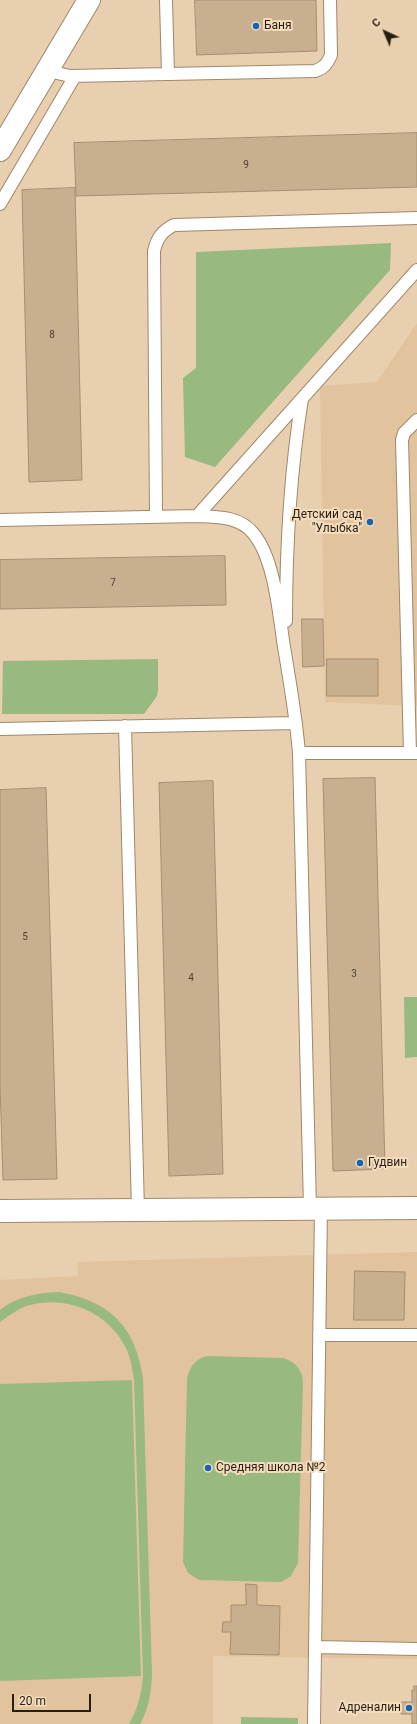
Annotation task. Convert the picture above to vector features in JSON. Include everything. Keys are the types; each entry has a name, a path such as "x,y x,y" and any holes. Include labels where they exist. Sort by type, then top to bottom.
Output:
{"street":[{"path":"0,150 89,0"},
{"path":"0,1211 417,1208"}],"lane":[{"path":"166,0 168,74"},
{"path":"48,68 63,75 75,76 316,71 323,69 328,63 331,55 330,0"},
{"path":"0,204 75,76"},
{"path":"156,517 154,251 156,240 165,230 174,225 417,218"},
{"path":"197,516 417,270"},
{"path":"286,659 286,556 295,443 302,399"},
{"path":"300,753 414,753 413,692 402,440 404,433 417,420"},
{"path":"0,520 197,516 225,517 242,524 253,533 264,552 276,592 300,753 319,1335 314,1724"},
{"path":"0,729 296,723"},
{"path":"125,726 138,1210"},
{"path":"319,1335 417,1335"},
{"path":"315,1647 417,1649"}],"shaded area":[{"name":"Детский сад \"Улыбка\"","path":"417,323 417,706 325,702 320,386 377,382"},
{"name":"Средняя школа №2","path":"417,1252 417,1659 213,1656 213,1724 0,1724 0,1280 78,1276 78,1262"}],"green space":[{"path":"391,243 390,270 215,467 185,457 183,378 196,368 196,252"},
{"path":"158,659 157,696 144,714 2,714 3,661"},
{"path":"404,997 417,997 417,1057 405,1058"},
{"path":"59,1292 77,1296 93,1302 107,1310 127,1331 140,1361 143,1379 152,1675 149,1700 146,1712 140,1724 129,1724 139,1700 143,1675 134,1380 129,1356 118,1335 108,1324 96,1315 70,1304 55,1302 26,1306 0,1322 0,1310 13,1301 36,1294"},
{"path":"208,1356 282,1358 294,1363 301,1373 303,1382 298,1563 291,1576 281,1582 199,1580 188,1573 183,1562 187,1379 191,1367 200,1359"},
{"path":"132,1380 141,1676 0,1681 0,1384"},
{"path":"241,1717 298,1718 298,1724 241,1724"}],"building":[{"name":"Баня","path":"195,0 316,0 317,51 197,55"},
{"path":"417,133 417,187 76,196 74,143"},
{"path":"75,188 82,480 29,482 22,190"},
{"path":"225,556 226,605 0,609 0,560"},
{"path":"302,619 323,619 324,666 303,667"},
{"path":"327,659 378,659 378,696 327,696"},
{"path":"375,778 385,1169 333,1171 323,779"},
{"path":"213,781 223,1174 169,1176 159,783"},
{"path":"46,788 57,1179 3,1180 0,1085 0,790"},
{"path":"355,1271 405,1272 404,1320 354,1320"},
{"path":"246,1584 257,1585 257,1605 280,1606 279,1655 230,1654 231,1632 222,1632 223,1622 231,1622 231,1605 246,1605"},
{"name":"Адреналин","path":"414,1686 417,1686 417,1724 412,1724 412,1714 401,1714 401,1702 412,1702 412,1690 414,1690"}],"place":[{"name":"Баня","path":"256,26"},
{"name":"Детский сад \"Улыбка\"","path":"370,522"},
{"name":"Гудвин","path":"360,1163"},
{"name":"Средняя школа №2","path":"208,1468"},
{"name":"Адреналин","path":"409,1708"}]}
